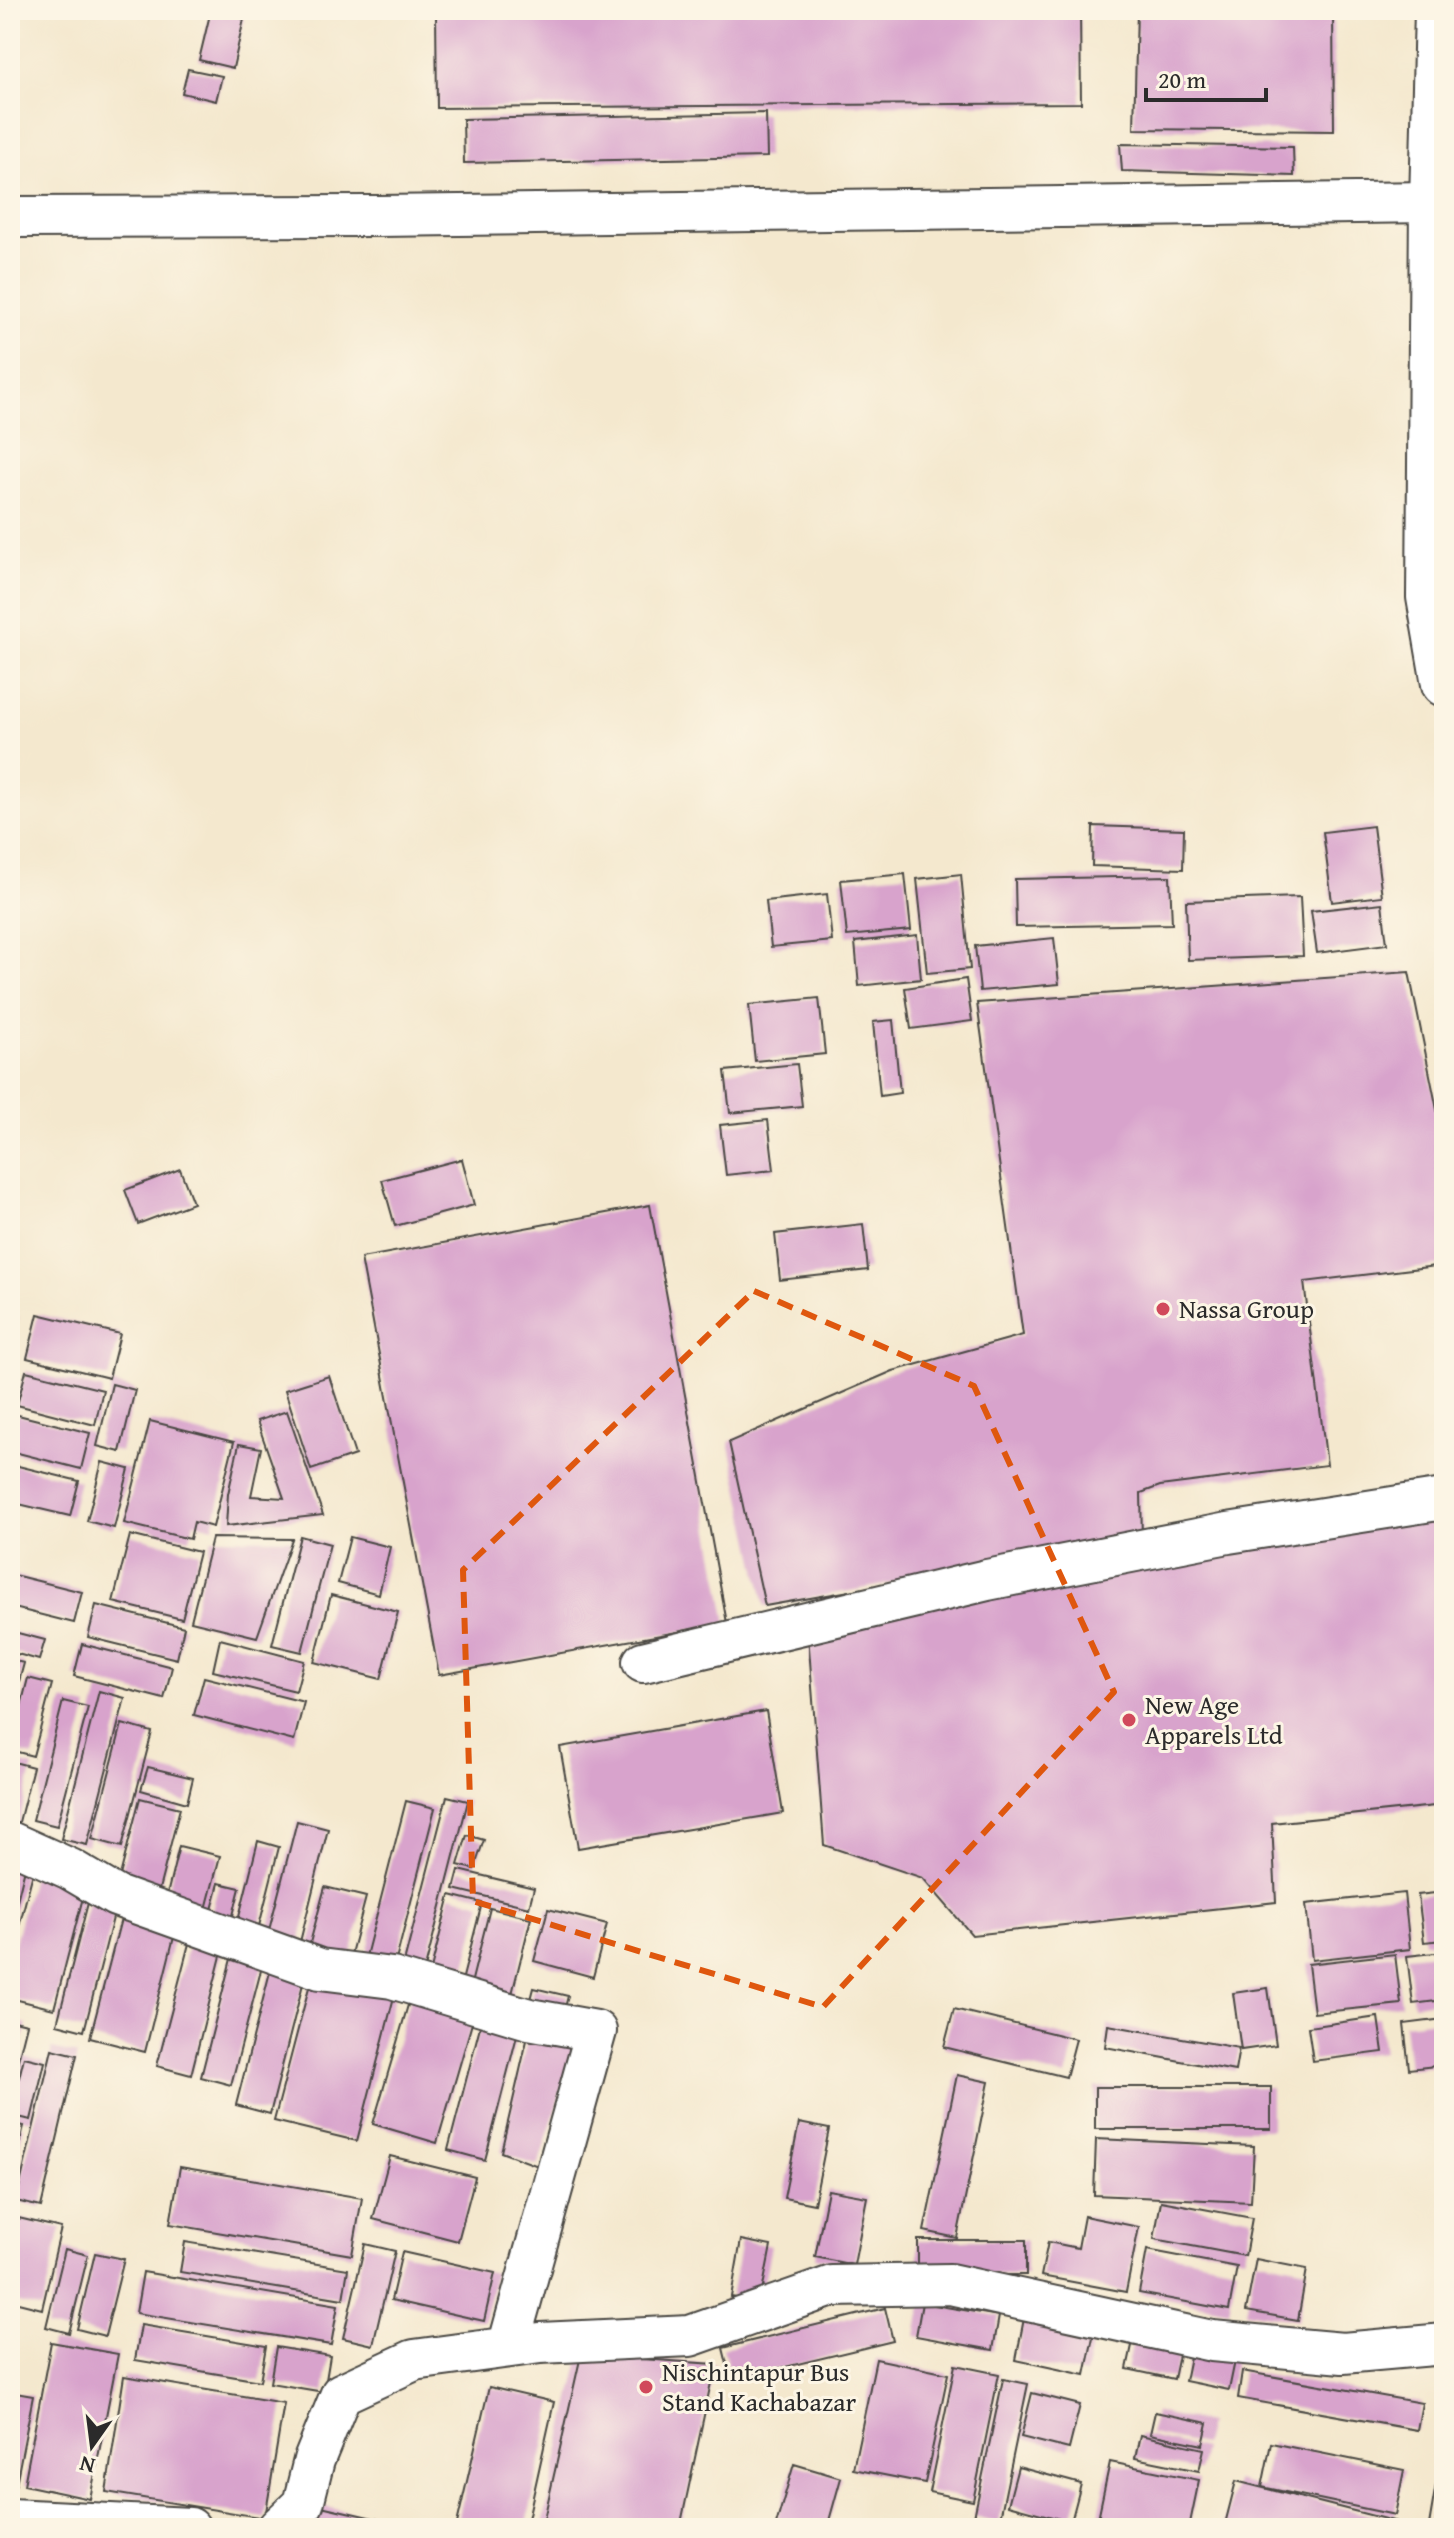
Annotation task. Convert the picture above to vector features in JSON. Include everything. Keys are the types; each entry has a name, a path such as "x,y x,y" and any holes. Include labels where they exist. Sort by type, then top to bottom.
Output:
{"highway":[{"path":"1437,10 1429,597 1444,684"}],"street":[{"path":"10,217 378,216 1432,202"},
{"path":"643,1662 987,1580 1228,1533 1444,1499"},
{"path":"10,1842 70,1869 116,1896 320,1969 392,1978 529,2019 596,2031 508,2347"},
{"path":"278,2528 303,2504 314,2460 341,2394 414,2360 508,2347 690,2336 832,2286 950,2284 1212,2341 1343,2353 1444,2344"},
{"path":"10,2519 190,2528"}],"highlighted area":[{"path":"754,1291 974,1386 1114,1692 823,2007 473,1901 463,1570"}],"building":[{"path":"211,10 244,19 233,68 199,60"},
{"path":"436,10 1080,10 1081,103 437,108"},
{"path":"1137,10 1333,10 1334,131 1134,129"},
{"path":"188,69 222,76 216,101 182,93"},
{"path":"766,113 767,157 464,163 463,119"},
{"path":"1120,144 1293,147 1294,176 1122,171"},
{"path":"1093,826 1184,829 1183,869 1092,866"},
{"path":"1373,826 1382,896 1332,902 1323,832"},
{"path":"905,874 911,930 847,936 841,880"},
{"path":"961,874 970,969 927,973 917,879"},
{"path":"1170,876 1172,924 1016,927 1015,879"},
{"path":"827,894 832,941 771,947 766,901"},
{"path":"1300,897 1303,956 1188,960 1186,901"},
{"path":"1382,903 1387,944 1317,953 1311,911"},
{"path":"917,935 921,979 859,986 855,942"},
{"path":"1054,938 1059,984 980,991 975,946"},
{"name":"Nassa Group","path":"1409,972 1444,1144 1444,1265 1304,1282 1327,1465 1160,1486 1141,1493 1142,1539 765,1606 729,1442 893,1371 1023,1335 977,1003"},
{"path":"966,979 972,1021 911,1029 905,988"},
{"path":"819,998 825,1054 755,1061 749,1005"},
{"path":"893,1020 900,1093 880,1096 873,1022"},
{"path":"797,1064 802,1106 730,1113 725,1071"},
{"path":"768,1120 774,1170 726,1175 720,1125"},
{"path":"462,1159 474,1205 395,1226 382,1180"},
{"path":"180,1169 193,1203 138,1224 125,1190"},
{"path":"650,1205 727,1623 439,1675 361,1258"},
{"path":"863,1224 868,1270 780,1280 775,1234"},
{"path":"38,1314 120,1334 109,1378 27,1358"},
{"path":"10,1315 19,1317 11,1351 10,1350"},
{"path":"26,1371 103,1390 95,1425 17,1405"},
{"path":"329,1376 355,1455 311,1470 285,1390"},
{"path":"112,1384 135,1390 120,1452 97,1446"},
{"path":"287,1411 323,1515 226,1526 228,1494 239,1444 261,1448 251,1496 284,1498 257,1421"},
{"path":"10,1413 90,1433 81,1469 10,1451"},
{"path":"150,1421 234,1442 213,1527 194,1522 190,1539 124,1523"},
{"path":"102,1462 129,1469 114,1528 87,1521"},
{"path":"10,1464 79,1481 70,1516 10,1502"},
{"name":"New Age Apparels Ltd","path":"1444,1513 1444,1805 1272,1823 1276,1902 972,1935 923,1878 824,1845 808,1634 1145,1560"},
{"path":"130,1535 199,1552 182,1619 113,1602"},
{"path":"300,1536 330,1544 302,1652 272,1645"},
{"path":"350,1537 390,1547 379,1594 338,1583"},
{"path":"212,1538 292,1539 257,1637 191,1621"},
{"path":"10,1574 82,1592 74,1623 10,1607"},
{"path":"331,1595 398,1612 381,1679 314,1662"},
{"path":"96,1605 184,1627 177,1659 88,1637"},
{"path":"10,1631 45,1640 39,1660 10,1652"},
{"path":"220,1639 304,1661 296,1691 213,1671"},
{"path":"82,1644 172,1667 164,1699 74,1676"},
{"path":"10,1660 24,1663 14,1700 10,1698"},
{"path":"204,1677 304,1702 294,1741 194,1715"},
{"path":"28,1678 52,1684 33,1756 10,1750"},
{"path":"99,1691 125,1698 87,1845 61,1839"},
{"path":"63,1701 88,1707 57,1826 33,1820"},
{"path":"766,1711 783,1813 578,1848 560,1747"},
{"path":"122,1724 152,1732 122,1847 92,1839"},
{"path":"10,1761 33,1767 18,1826 10,1825"},
{"path":"148,1767 193,1778 187,1803 141,1790"},
{"path":"447,1796 468,1801 422,1980 401,1974"},
{"path":"140,1798 180,1808 156,1901 116,1891"},
{"path":"406,1801 435,1808 393,1972 364,1964"},
{"path":"297,1821 328,1829 299,1946 267,1938"},
{"path":"467,1835 484,1840 474,1869 458,1865"},
{"path":"258,1841 279,1847 257,1934 236,1929"},
{"path":"179,1846 220,1856 204,1917 164,1907"},
{"path":"10,1852 28,1856 11,1925 10,1925"},
{"path":"34,1869 87,1882 54,2009 10,1998 10,1961"},
{"path":"459,1870 534,1888 529,1907 454,1889"},
{"path":"219,1883 240,1888 229,1931 208,1925"},
{"path":"325,1887 366,1897 347,1969 306,1958"},
{"path":"1444,1892 1444,1940 1424,1942 1418,1895"},
{"path":"1404,1893 1410,1949 1312,1960 1306,1904"},
{"path":"90,1895 117,1902 84,2031 57,2024"},
{"path":"450,1895 482,1903 460,1989 428,1981"},
{"path":"490,1908 531,1918 510,2002 469,1992"},
{"path":"548,1909 607,1924 593,1977 534,1961"},
{"path":"122,1915 176,1929 145,2052 90,2038"},
{"path":"192,1932 225,1940 191,2075 157,2066"},
{"path":"234,1947 265,1955 231,2085 201,2077"},
{"path":"1444,1952 1444,2000 1413,2004 1407,1956"},
{"path":"1395,1954 1401,2004 1314,2013 1308,1964"},
{"path":"273,1960 307,1968 270,2114 236,2105"},
{"path":"313,1972 395,1993 357,2141 274,2121"},
{"path":"413,1988 477,2006 437,2143 373,2124"},
{"path":"534,1988 568,1996 561,2023 527,2015"},
{"path":"1268,1988 1276,2045 1241,2050 1233,1993"},
{"path":"954,2009 1076,2039 1066,2077 944,2047"},
{"path":"484,2011 521,2020 485,2160 448,2150"},
{"path":"1378,2017 1383,2052 1313,2061 1308,2027"},
{"path":"1444,2019 1444,2065 1409,2069 1404,2024"},
{"path":"10,2020 27,2024 11,2088 10,2088"},
{"path":"531,2023 579,2034 538,2166 501,2152"},
{"path":"1108,2025 1239,2048 1235,2071 1105,2047"},
{"path":"52,2049 77,2055 41,2207 16,2201"},
{"path":"24,2057 45,2062 31,2120 10,2115"},
{"path":"957,2075 989,2082 957,2238 924,2231"},
{"path":"1095,2087 1271,2087 1271,2129 1095,2129"},
{"path":"10,2123 24,2126 11,2179 10,2178"},
{"path":"799,2123 829,2129 814,2204 784,2198"},
{"path":"1096,2139 1254,2146 1251,2202 1094,2195"},
{"path":"390,2156 475,2177 458,2241 373,2219"},
{"path":"180,2167 362,2198 352,2255 170,2224"},
{"path":"828,2190 867,2197 854,2265 815,2257"},
{"path":"1161,2201 1252,2218 1245,2256 1154,2239"},
{"path":"10,2216 61,2228 42,2309 10,2301"},
{"path":"1084,2216 1139,2227 1126,2292 1041,2276 1048,2242 1078,2248"},
{"path":"741,2240 771,2246 760,2302 731,2297"},
{"path":"918,2240 1026,2240 1026,2275 918,2275"},
{"path":"185,2242 348,2269 343,2299 180,2272"},
{"path":"365,2244 395,2251 373,2345 343,2338"},
{"path":"65,2249 88,2255 69,2333 46,2327"},
{"path":"1147,2250 1237,2267 1229,2310 1139,2293"},
{"path":"402,2252 495,2273 484,2321 391,2300"},
{"path":"95,2253 124,2259 105,2336 77,2329"},
{"path":"1256,2259 1307,2269 1298,2320 1246,2311"},
{"path":"143,2272 338,2305 331,2345 136,2313"},
{"path":"922,2303 999,2316 993,2350 916,2336"},
{"path":"885,2308 893,2341 731,2380 723,2348"},
{"path":"1026,2308 1096,2323 1085,2375 1016,2360"},
{"path":"141,2325 266,2346 260,2381 135,2360"},
{"path":"1134,2336 1181,2345 1174,2379 1127,2369"},
{"path":"51,2342 118,2354 90,2499 24,2485"},
{"path":"276,2347 330,2356 324,2392 270,2383"},
{"path":"1192,2347 1236,2356 1229,2390 1185,2381"},
{"path":"581,2355 715,2364 680,2528 542,2528"},
{"path":"876,2359 948,2374 925,2483 853,2469"},
{"path":"955,2365 999,2374 973,2501 929,2492"},
{"path":"1242,2371 1422,2403 1417,2430 1238,2398"},
{"path":"124,2376 284,2403 265,2518 106,2492"},
{"path":"1003,2379 1028,2384 999,2523 974,2517"},
{"path":"489,2387 554,2402 526,2528 456,2528"},
{"path":"10,2392 33,2396 16,2484 10,2483"},
{"path":"1032,2393 1080,2405 1069,2449 1021,2437"},
{"path":"1155,2412 1208,2423 1203,2445 1150,2434"},
{"path":"1140,2435 1204,2449 1199,2471 1135,2458"},
{"path":"1271,2443 1404,2470 1395,2515 1262,2487"},
{"path":"1444,2449 1444,2528 1429,2525"},
{"path":"1110,2462 1199,2480 1189,2528 1096,2528"},
{"path":"794,2464 841,2478 827,2528 775,2528"},
{"path":"1018,2467 1081,2484 1071,2522 1008,2505"},
{"path":"1236,2481 1417,2527 1417,2528 1224,2528"},
{"path":"321,2506 382,2520 380,2528 316,2528"}],"place":[{"name":"Nassa Group","path":"1163,1309"},
{"name":"New Age Apparels Ltd","path":"1129,1720"},
{"name":"Nischintapur Bus Stand Kachabazar","path":"646,2387"}]}
